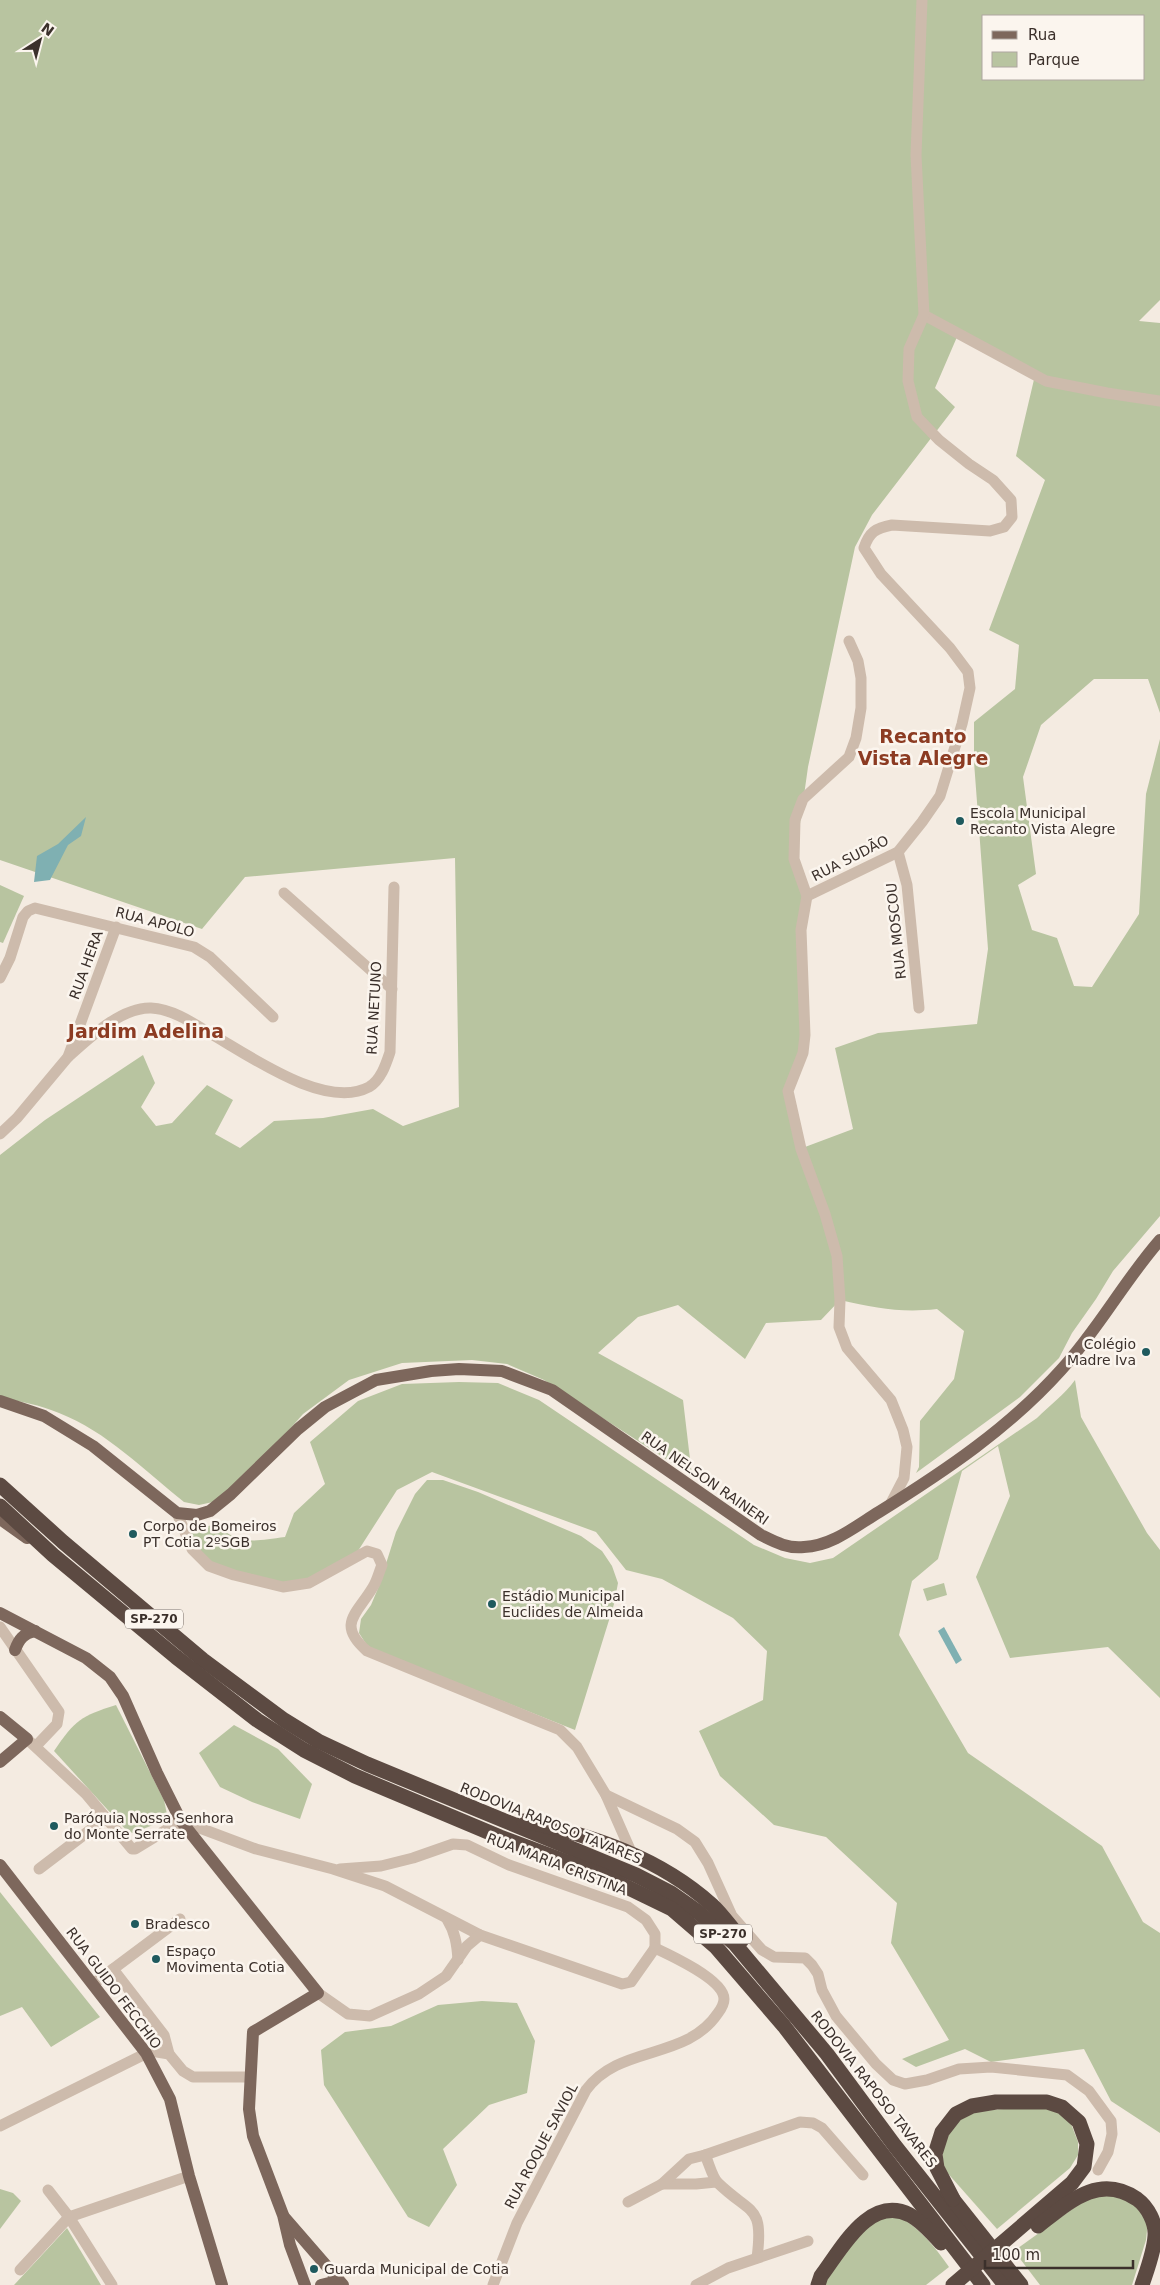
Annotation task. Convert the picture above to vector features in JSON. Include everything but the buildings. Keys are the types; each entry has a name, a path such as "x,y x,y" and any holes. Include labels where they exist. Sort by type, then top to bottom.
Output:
{"highway":[{"name":"RODOVIA RAPOSO TAVARES","path":"0,1485 63,1542 203,1660 284,1720 318,1741 367,1764 636,1875 670,1893 698,1912 734,1944 784,2000 827,2054 895,2146 1005,2285"},
{"name":"SP-270","path":"0,1506 53,1555 219,1692 257,1720 304,1750 355,1776 500,1837 602,1875 672,1909 716,1947 767,2006 983,2285"},
{"path":"484,1813 590,1837 632,1854 686,1884 713,1906 772,1977 784,2000"},
{"path":"827,2054 890,2124 953,2199 1021,2285"},
{"path":"953,2199 937,2168 935,2154 942,2132 956,2114 972,2106 996,2102 1047,2102 1062,2107 1079,2122 1087,2144 1084,2166 1072,2183 965,2285"},
{"path":"953,2285 1020,2234 1081,2196 1094,2190 1117,2188 1142,2202 1153,2222 1155,2236 1142,2285"},
{"path":"818,2285 821,2276 856,2230 869,2216 884,2210 897,2210 911,2215 970,2267"}],"main road":[{"name":"RUA NELSON RAINERI","path":"177,1513 196,1515 210,1511 246,1481 298,1429 325,1407 376,1380 399,1375 459,1369 502,1371 552,1390 761,1535 782,1545 803,1548 822,1544 840,1536 890,1505 973,1450 1021,1411 1061,1370 1093,1332 1160,1240"},
{"path":"0,1401 44,1416 93,1446 177,1513"},
{"path":"0,1519 53,1555"},
{"path":"0,1613 86,1658 110,1677 123,1696 157,1773 181,1821 318,1993 253,2032 249,2077 249,2109 253,2136 283,2215 290,2245 305,2285"},
{"path":"15,1650 19,1639 26,1633 35,1631"},
{"path":"0,1717 31,1743 0,1762"},
{"name":"RUA GUIDO FECCHIO","path":"0,1865 146,2053 170,2099 189,2176 222,2285"},
{"path":"283,2215 343,2285"},
{"path":"321,2285 333,2282 338,2285"}],"street":[{"path":"922,0 916,155 924,316 1046,381 1107,394 1160,401"},
{"name":"RUA SUDÃO","path":"890,1505 904,1478 907,1447 903,1430 891,1400 846,1348 838,1327 840,1300 837,1256 825,1214 801,1149 788,1091 803,1053 805,1035 801,930 807,896 898,852 922,822 940,796 958,740 970,688 968,672 950,648 881,574 864,548 867,538 876,528 892,525 990,530 1004,527 1012,517 1011,500 993,480 939,440 917,417 908,381 909,349 924,316"},
{"path":"807,896 794,859 795,820 804,799 849,757 856,738 861,708 861,678 858,661 849,641"},
{"name":"RUA MOSCOU","path":"898,852 907,885 919,1008"},
{"name":"RUA NETUNO","path":"68,1057 94,1034 121,1015 150,1008 180,1016 282,1074 322,1091 348,1093 370,1086 384,1070 390,1052 394,887"},
{"path":"284,893 392,989"},
{"name":"RUA APOLO","path":"0,978 10,958 23,917 28,910 35,908 194,947 210,957 273,1017"},
{"name":"RUA HERA","path":"0,1134 17,1118 68,1057 116,927"},
{"path":"177,1513 192,1548 209,1566 234,1575 283,1588 308,1583 367,1551 377,1554 382,1565 350,1625 355,1640 367,1651 401,1666 560,1730 577,1747 606,1795 632,1854"},
{"path":"0,1629 59,1712 57,1724 31,1743 86,1794 132,1848 135,1849 181,1821 256,1849 333,1869 385,1886 480,1935 622,1984 631,1982 655,1948"},
{"path":"606,1795 677,1829 695,1842 708,1863 732,1916 762,1950 774,1957 805,1958 812,1965 818,1974 822,1990 836,2016 876,2064 893,2080 905,2084 927,2080 959,2069 991,2067 1067,2075 1089,2091 1112,2121 1108,2152 1098,2170"},
{"path":"39,1869 106,1818"},
{"name":"RUA MARIA CRISTINA","path":"333,1869 382,1866 413,1858 453,1844 467,1845 510,1865 628,1906 646,1920 655,1934 655,1948"},
{"path":"93,1984 180,1919"},
{"path":"447,1919 453,1929 457,1944 458,1960"},
{"path":"318,1993 348,2014 370,2016 419,1994 446,1976 467,1946 480,1935"},
{"name":"RUA ROQUE SAVIOL","path":"493,2285 517,2223 586,2090 595,2078 612,2066 692,2038 709,2027 722,2006 724,1999 722,1992 708,1979 692,1967 655,1948"},
{"path":"113,1970 164,2035 168,2043 169,2054 183,2071 193,2077 249,2077"},
{"path":"0,2126 146,2053 158,2051 169,2054"},
{"path":"628,2202 662,2184 689,2159 800,2122 813,2123 822,2128 863,2175"},
{"path":"705,2155 716,2182 751,2210 760,2225 757,2258"},
{"path":"20,2270 69,2217 189,2176"},
{"path":"662,2184 716,2182"},
{"path":"48,2190 69,2217 112,2285"},
{"path":"696,2285 728,2268 808,2241"}],"green space":[{"path":"0,0 1160,0 1160,300 1139,321 1160,323 1160,713 1148,679 1094,679 1041,725 1023,777 1036,874 1018,885 1032,930 1057,938 1074,986 1092,987 1139,914 1146,794 1160,739 1160,1216 1113,1271 1072,1333 1059,1358 1020,1397 916,1473 919,1467 920,1421 954,1379 964,1331 937,1309 888,1309 840,1300 821,1320 766,1323 745,1359 678,1305 638,1317 598,1353 683,1400 692,1476 544,1380 507,1364 472,1360 402,1363 349,1380 303,1414 247,1478 213,1502 199,1505 184,1502 93,1430 45,1408 0,1398 0,1155 45,1120 143,1055 155,1083 141,1107 156,1126 172,1123 207,1085 233,1100 215,1134 240,1148 274,1121 323,1118 373,1109 403,1126 459,1107 455,858 245,877 202,929 0,860","holes":["960,330 1036,371 1016,456 1045,480 989,630 1019,645 1015,689 974,722 974,762 988,949 977,1024 878,1033 835,1048 853,1129 805,1147 788,1091 805,1035 801,930 807,896 795,859 808,767 855,547 872,515 955,407 935,388"]},
{"path":"0,885 24,896 3,943 0,942"},
{"path":"1075,1380 1081,1417 1147,1533 1160,1550 1160,1698 1108,1647 1010,1658 976,1577 1010,1496 998,1446 962,1471 938,1559 912,1581 899,1635 968,1753 1102,1846 1143,1922 1160,1933 1160,2133 1111,2101 1084,2049 991,2062 965,2049 916,2067 902,2059 949,2040 891,1943 897,1903 826,1837 774,1825 720,1776 699,1731 763,1700 767,1651 733,1618 662,1579 626,1570 596,1532 432,1472 397,1490 356,1554 309,1581 283,1586 209,1565 192,1547 190,1532 215,1524 232,1536 240,1539 256,1540 285,1537 294,1513 325,1484 310,1442 358,1401 402,1384 498,1383 539,1400 754,1545 785,1558 810,1563 833,1558 1037,1418"},
{"name":"Estádio Municipal Euclides de Almeida","path":"427,1480 443,1480 478,1492 581,1536 602,1551 612,1566 618,1583 614,1604 575,1730 368,1647 359,1633 361,1619 371,1605 379,1586 396,1532 415,1494"},
{"path":"944,1583 947,1595 927,1601 923,1589"},
{"path":"116,1705 164,1800 168,1819 133,1833 127,1831 54,1751 80,1720 94,1712"},
{"path":"234,1725 278,1749 312,1784 300,1819 252,1802 220,1787 199,1753"},
{"path":"0,1892 100,2017 51,2047 22,2007 0,2016"},
{"path":"482,2001 517,2003 535,2041 527,2093 489,2105 443,2149 457,2185 429,2227 408,2217 324,2085 321,2050 345,2032 391,2026 438,2005"},
{"path":"1040,2106 1058,2110 1070,2121 1078,2142 1078,2155 1070,2168 997,2229 944,2169 942,2150 954,2122 969,2112"},
{"path":"0,2189 13,2193 21,2201 0,2229"},
{"path":"1096,2192 1135,2201 1148,2221 1146,2240 1132,2285 1040,2285 1014,2251"},
{"path":"897,2215 926,2238 949,2267 926,2285 824,2285 826,2277 871,2221"},
{"path":"67,2228 101,2285 14,2285"}],"water":[{"path":"86,817 81,836 68,845 50,880 34,882 37,856 58,844"},
{"path":"944,1627 962,1660 956,1664 938,1631"}],"place":[{"name":"Escola Municipal Recanto Vista Alegre","path":"960,821"},
{"name":"Colégio Madre Iva","path":"1146,1352"},
{"name":"Corpo de Bomeiros PT Cotia 2ºSGB","path":"133,1534"},
{"name":"Estádio Municipal Euclides de Almeida","path":"492,1604"},
{"name":"Paróquia Nossa Senhora do Monte Serrate","path":"54,1826"},
{"name":"Bradesco","path":"135,1924"},
{"name":"Espaço Movimenta Cotia","path":"156,1959"},
{"name":"Guarda Municipal de Cotia","path":"314,2269"}],"district":[{"name":"Recanto Vista Alegre","path":"923,747"},
{"name":"Jardim Adelina","path":"146,1031"}]}
